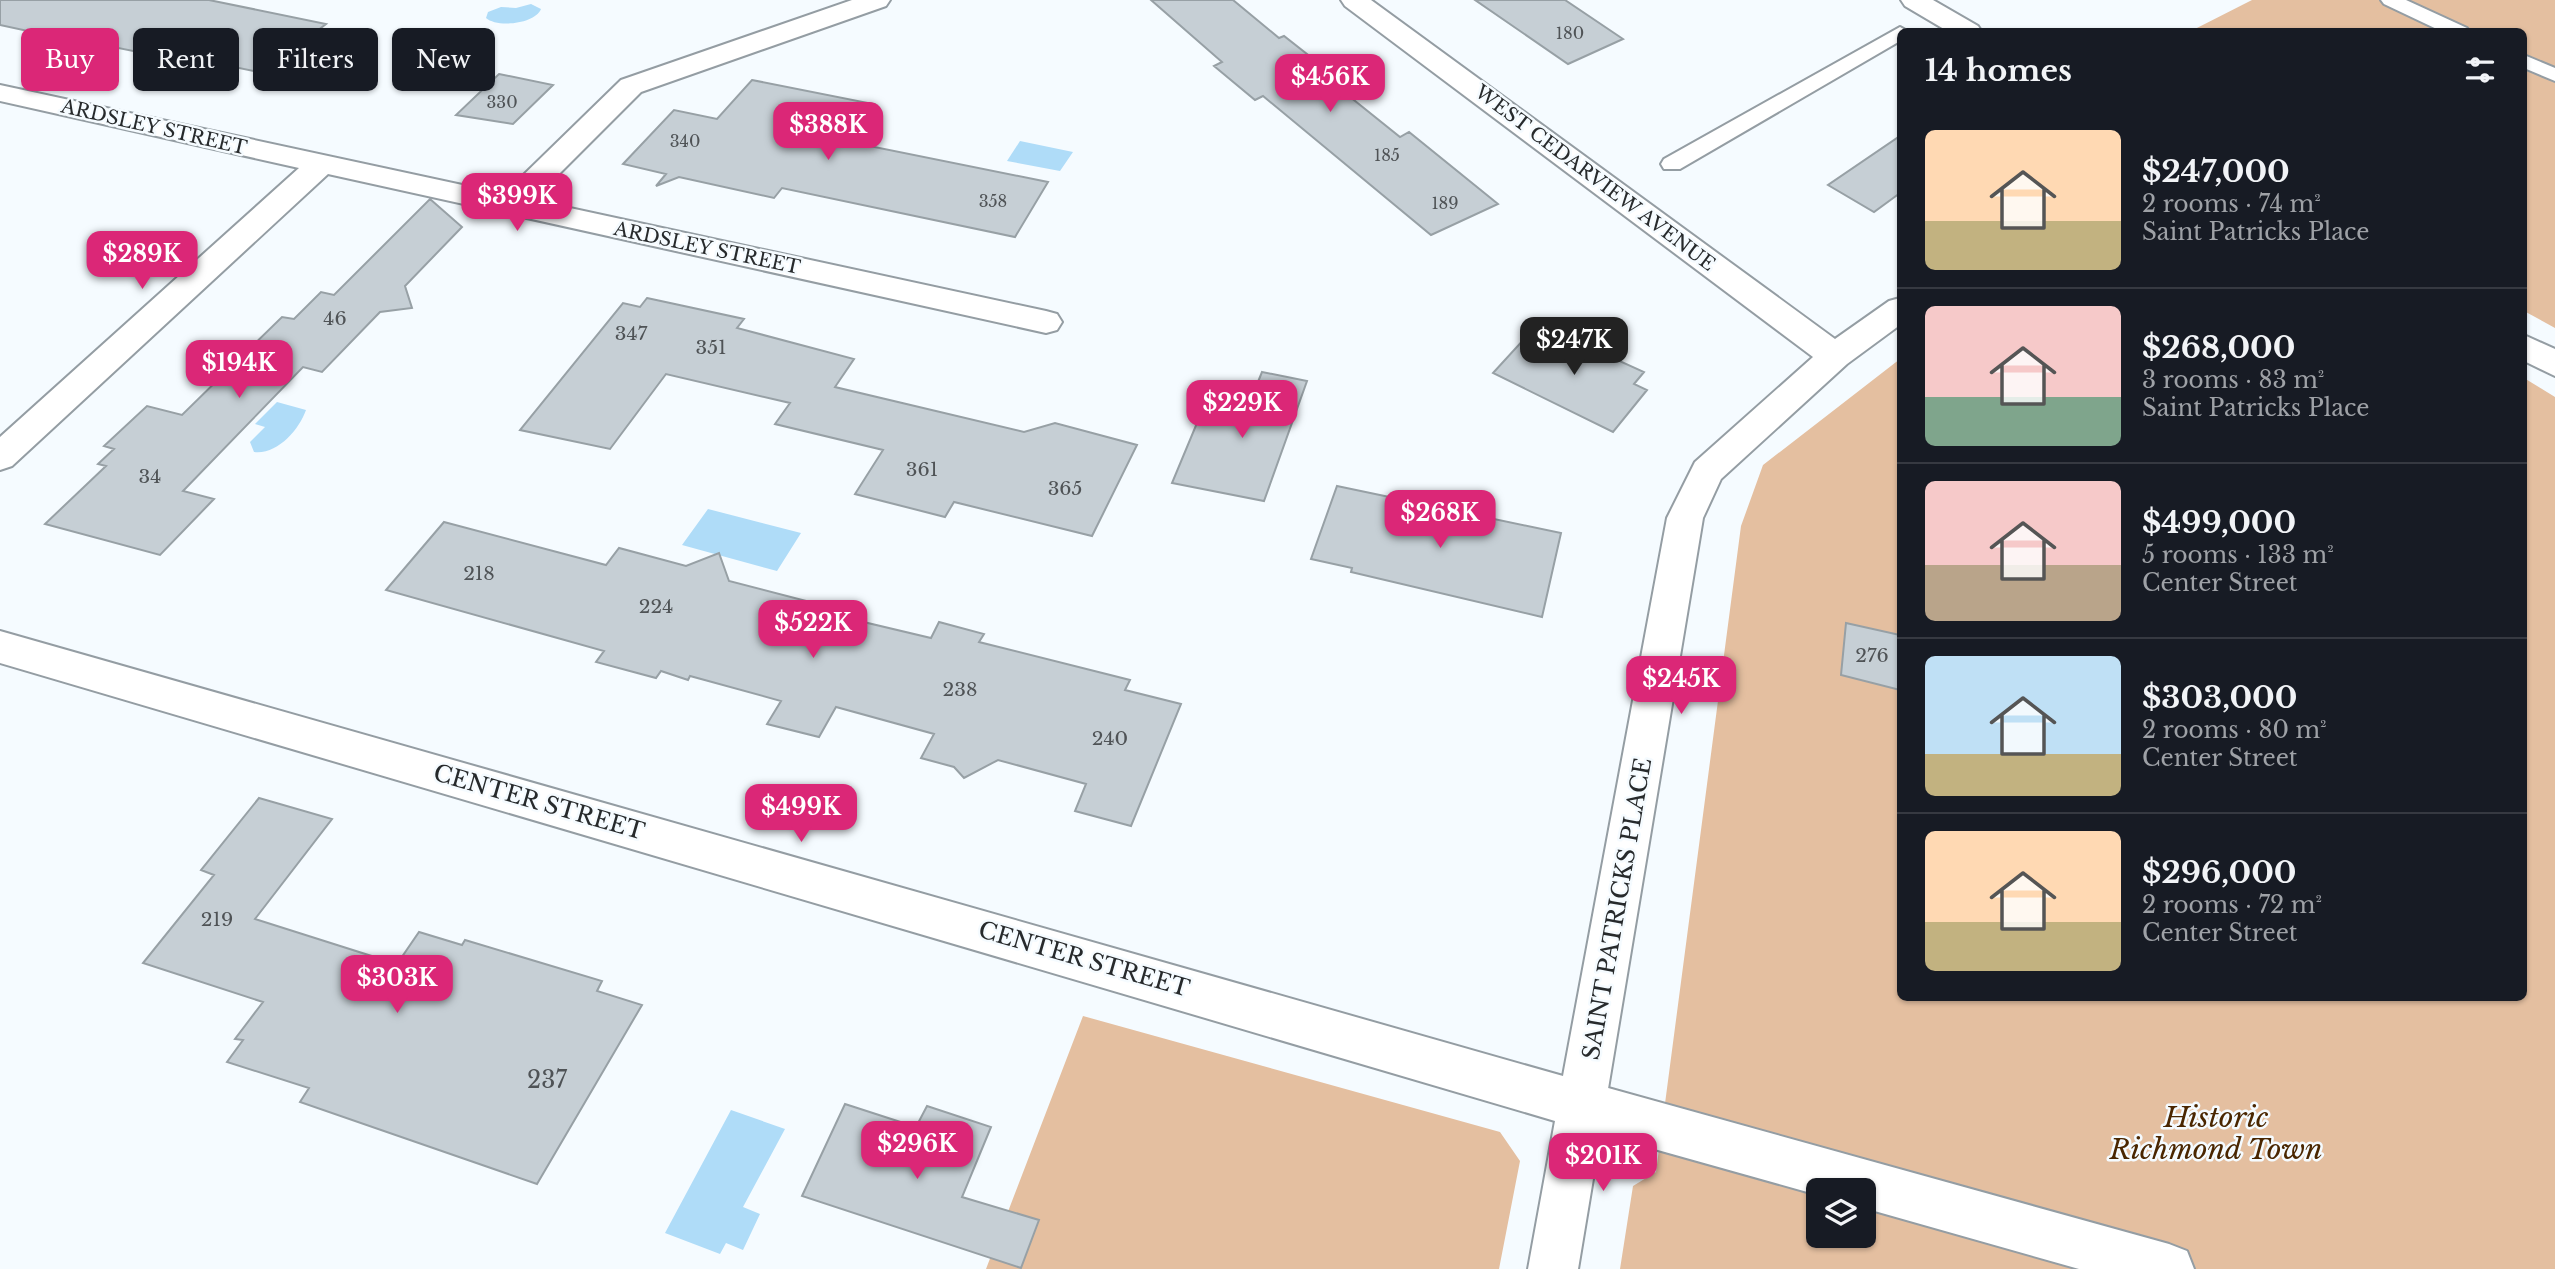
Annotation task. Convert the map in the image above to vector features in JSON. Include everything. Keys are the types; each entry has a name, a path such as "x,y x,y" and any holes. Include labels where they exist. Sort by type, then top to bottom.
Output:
{"street":[{"path":"794,0 814,22"},
{"path":"510,205 631,86 877,0"},
{"name":"WEST CEDARVIEW AVENUE","path":"1354,0 1835,356"},
{"path":"1925,6 1962,28"},
{"name":"ARDSLEY STREET","path":"0,93 1046,322"},
{"path":"0,457 321,164"},
{"name":"SAINT PATRICKS PLACE","path":"1553,1269 1685,518 1707,471 1835,356 1897,311"},
{"path":"2527,348 2555,364"},
{"name":"CENTER STREET","path":"0,647 1583,1105 2169,1269"}],"lane":[{"path":"2391,0 2451,28"},
{"path":"1905,28 1925,6"},
{"path":"1672,164 1897,34"},
{"path":"2527,62 2555,75"}],"green space":[{"path":"2252,0 2555,0 2555,328 2527,313 2527,28 2197,28"},
{"name":"Historic Richmond Town","path":"1897,361 1897,1001 2527,1001 2527,380 2555,397 2555,1269 1620,1269 1633,1186 1656,1172 1741,526 1763,465"},
{"path":"1083,1016 1500,1132 1520,1161 1499,1269 986,1269"}],"water":[{"path":"531,4 541,9 524,21 507,24 486,18 488,12 501,7 516,8"},
{"path":"1020,141 1073,152 1060,171 1007,161"},
{"path":"277,402 306,410 303,418 293,433 279,445 271,450 254,452 250,442 265,427 255,424"},
{"path":"708,509 801,533 777,571 682,545"},
{"path":"731,1110 785,1129 743,1207 760,1214 743,1250 726,1243 720,1254 665,1233"}],"building":[{"path":"0,0 209,0 326,24 321,28 253,28 253,71 239,68 239,28 133,28 133,51 119,48 119,28 21,30 0,25"},
{"path":"1151,0 1233,0 1279,38 1284,36 1326,69 1319,72 1400,137 1409,132 1498,204 1431,235 1263,96 1255,100 1214,66 1222,62"},
{"path":"1475,0 1565,0 1623,39 1568,64"},
{"path":"499,74 553,85 513,124 456,115 481,91 495,91 495,78"},
{"path":"752,80 873,104 800,132 1048,182 1015,237 782,188 774,198 679,177 656,186 666,174 623,164 674,110 717,119"},
{"path":"1897,138 1897,195 1874,212 1828,185"},
{"path":"430,199 462,227 405,286 412,308 380,312 322,372 303,367 183,491 214,499 160,555 45,524 106,466 98,464 114,449 104,446 147,406 182,415 282,317 294,319 321,292 334,295"},
{"path":"647,298 744,319 737,328 854,359 835,387 1024,432 1055,423 1137,445 1092,536 954,502 945,517 855,494 883,450 775,424 790,403 666,374 610,449 520,430 623,303 640,307"},
{"path":"1538,324 1644,372 1634,384 1647,390 1613,432 1493,373"},
{"path":"1262,372 1307,381 1264,501 1172,483 1202,411 1206,412 1213,397 1249,404"},
{"path":"1337,486 1561,533 1542,617 1351,572 1352,568 1311,559"},
{"path":"444,522 606,565 619,548 686,566 719,553 729,581 833,608 830,614 931,638 939,622 984,634 979,642 1130,680 1125,690 1181,704 1131,826 1075,811 1086,784 998,760 964,778 954,767 921,758 934,734 836,707 819,737 767,724 781,701 690,676 688,680 661,671 656,678 596,662 604,651 386,590"},
{"path":"1846,623 1897,634 1897,689 1841,675"},
{"path":"259,798 332,819 255,919 397,964 419,932 462,945 465,940 602,981 597,991 642,1005 537,1184 300,1102 309,1088 227,1062 243,1040 235,1039 263,1002 143,963 214,875 201,870"},
{"path":"845,1104 916,1127 927,1106 991,1127 962,1197 1039,1220 1021,1268 802,1196"}]}
